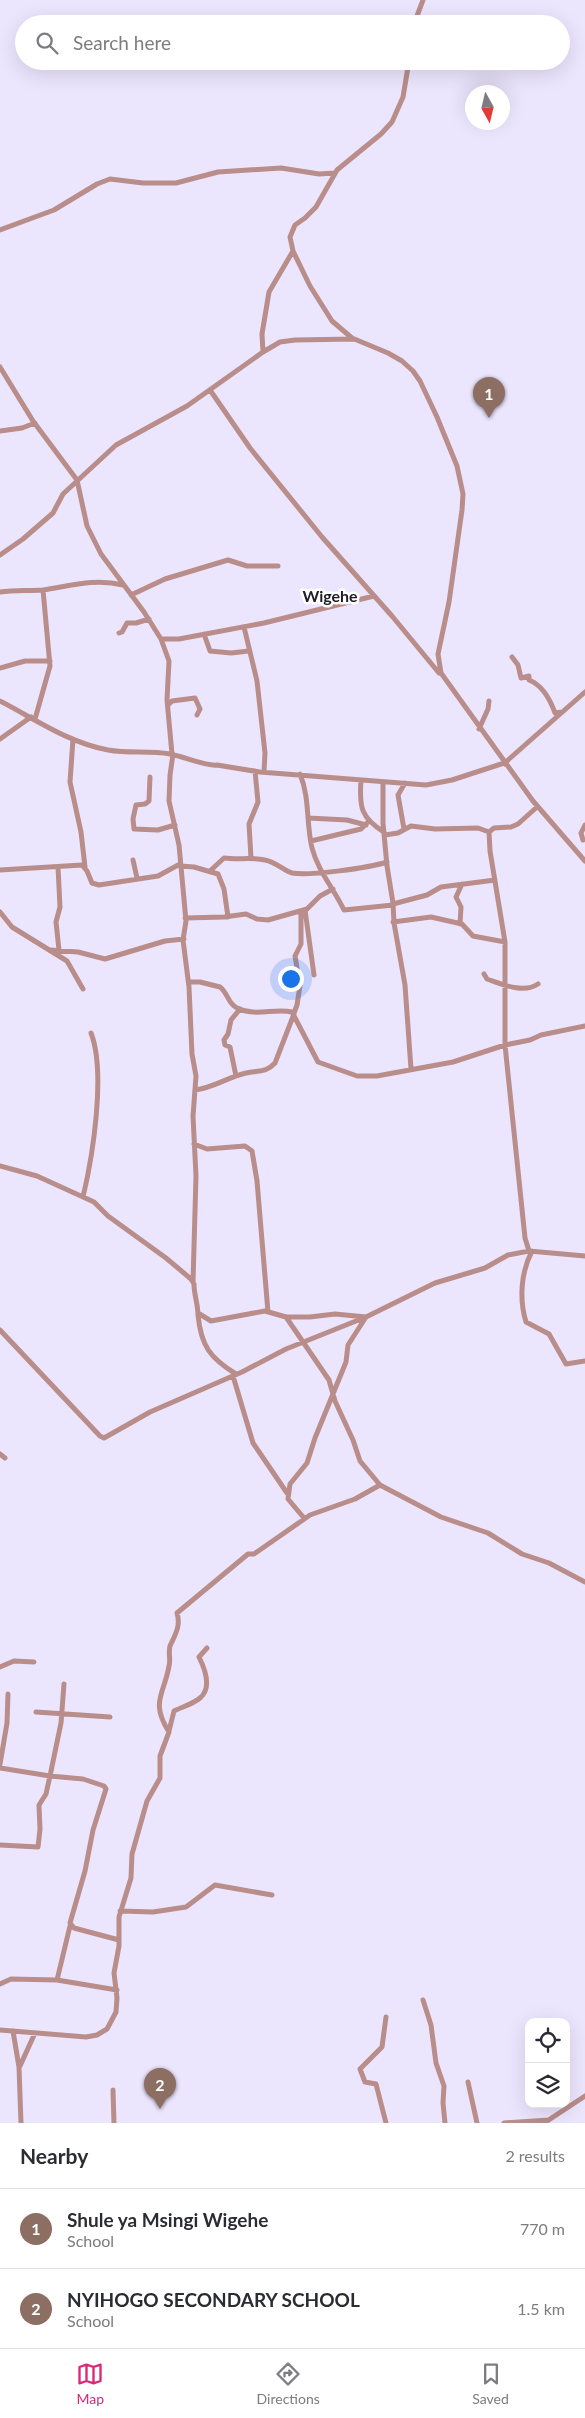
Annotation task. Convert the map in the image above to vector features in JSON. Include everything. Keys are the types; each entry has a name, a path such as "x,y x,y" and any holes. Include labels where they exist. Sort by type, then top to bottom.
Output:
{"street":[{"path":"417,15 423,0"},
{"path":"408,70 403,97 392,122 335,173 312,212 290,231 293,251 323,307 342,332 388,353 402,361 413,371 437,417 457,466 463,494 462,510 449,602 438,654 441,675"},
{"path":"0,230 54,210 96,184 110,179 176,184 218,172 281,168 319,174 335,173"},
{"path":"263,352 262,334 269,292 293,251"},
{"path":"0,555 23,539 53,513 64,494 116,445 159,423 210,390 263,352 280,342 354,339"},
{"path":"0,367 34,423 77,480 89,532 101,554 149,619 161,639 169,661 168,704 172,754 170,800 178,835 195,1090 194,1144 196,1176 193,1282 200,1334 207,1350 219,1364 234,1375 253,1443 287,1493 291,1504 304,1518"},
{"path":"210,390 254,453 322,537 441,675 537,806 585,861"},
{"path":"0,430 22,428 34,423"},
{"path":"131,595 165,578 228,560 247,566 278,566"},
{"path":"1,591 43,590 82,583 107,582 124,586"},
{"path":"0,740 33,718 50,661 43,590"},
{"path":"161,639 170,640 244,627 374,596"},
{"path":"119,633 122,632 127,623 136,623 149,619"},
{"path":"244,627 260,704 264,772"},
{"path":"204,634 210,651 231,653 249,651"},
{"path":"512,657 518,665 520,678 529,676 528,680 538,684 551,700 555,712 562,712"},
{"path":"0,668 19,662 50,661"},
{"path":"0,701 73,739 97,747 127,753 172,754 197,760 211,766 264,772 426,785 438,784 505,764 585,692"},
{"path":"168,704 172,701 194,698 200,709 196,715"},
{"path":"480,730 488,710 489,701"},
{"path":"73,739 70,782 81,832 85,867 92,883 96,885 158,876 180,865 211,870 218,874 222,883 228,917"},
{"path":"251,858 249,824 258,802 255,771"},
{"path":"300,774 306,794 311,841 318,867 345,911 393,905 427,895 437,888 495,880"},
{"path":"150,777 148,801 145,804 136,806 134,809 134,829 158,830 175,825"},
{"path":"361,780 361,800 367,823"},
{"path":"383,782 384,834 394,922 405,985 411,1069"},
{"path":"404,829 402,807 398,795 406,783"},
{"path":"537,806 518,824 494,828 490,832 490,851 505,942 505,1045 514,1144 525,1238 530,1251 524,1266 522,1309 526,1322 549,1334 566,1364 585,1361"},
{"path":"308,818 367,823 384,834 398,833 411,826 435,829 478,828 490,832"},
{"path":"311,841 361,829 367,823"},
{"path":"577,852 584,839 582,833 585,825"},
{"path":"211,870 224,858 245,860 251,858 279,864 291,872 322,873 387,862"},
{"path":"133,860 137,878"},
{"path":"0,870 77,865 85,867"},
{"path":"58,867 60,907 56,922 59,950"},
{"path":"460,924 461,907 456,897 462,884"},
{"path":"185,918 228,917 246,914 264,921 303,911 320,896 333,889"},
{"path":"303,911 314,975"},
{"path":"195,1090 207,1088 236,1076 265,1071 275,1064 297,1005 300,986 295,956 301,944 303,911"},
{"path":"0,912 12,928 67,961 83,989"},
{"path":"394,922 431,917 460,924 470,935 505,942"},
{"path":"50,950 105,959 165,941 184,939"},
{"path":"484,974 486,978 521,989 530,988 538,984"},
{"path":"189,982 200,982 220,987 230,1002 240,1009 258,1013 271,1011 294,1013"},
{"path":"236,1076 230,1047 225,1045 224,1040 228,1034 231,1020 240,1009"},
{"path":"294,1013 316,1060 364,1077 459,1060 505,1045 585,1026"},
{"path":"83,1197 88,1178 98,1080 97,1048 91,1033"},
{"path":"194,1144 207,1149 245,1146 252,1151 257,1181 268,1312"},
{"path":"0,1166 40,1178 94,1202 108,1216 166,1258 193,1282"},
{"path":"0,1330 102,1437 108,1437 150,1412 304,1342 366,1318 435,1283 485,1268 512,1253 530,1251 585,1256"},
{"path":"198,1314 214,1321 252,1312 268,1312 286,1317 335,1314 366,1318"},
{"path":"286,1317 329,1380 360,1461 380,1485 441,1517 488,1533 522,1554 549,1563 585,1582"},
{"path":"287,1493 294,1478 308,1463 315,1438 346,1362 348,1345 366,1318"},
{"path":"168,1732 160,1717 160,1696 170,1663 170,1647 179,1624 177,1613 248,1554 253,1555 304,1518 355,1499 380,1485"},
{"path":"0,2030 86,2037 97,2035 112,2024 117,2008 114,1968 119,1940 118,1922 130,1878 132,1854 147,1801 160,1778 160,1756 174,1711 202,1696 207,1683 204,1666 200,1657 207,1648"},
{"path":"0,1667 14,1662 34,1662"},
{"path":"0,1845 38,1847 40,1829 39,1805 46,1794 61,1723 64,1684"},
{"path":"0,1764 7,1723 8,1694"},
{"path":"36,1712 110,1717"},
{"path":"0,1768 82,1779 106,1788 93,1830 86,1871 70,1916 70,1926 57,1980"},
{"path":"120,1911 153,1912 186,1907 215,1885 272,1895"},
{"path":"70,1926 119,1940"},
{"path":"0,1984 11,1979 57,1980 117,1990"},
{"path":"423,2000 431,2025 436,2063 444,2086 445,2123"},
{"path":"386,2017 382,2047 360,2069 365,2082 376,2084 386,2123"},
{"path":"13,2031 20,2067 21,2123"},
{"path":"20,2067 36,2033"},
{"path":"468,2082 477,2123"},
{"path":"113,2090 114,2123"},
{"path":"504,2123 547,2121 585,2096"}],"place":[{"name":"Shule ya Msingi Wigehe","path":"489,418"},
{"name":"NYIHOGO SECONDARY SCHOOL","path":"160,2109"}],"district":[{"name":"Wigehe","path":"330,596"}]}
